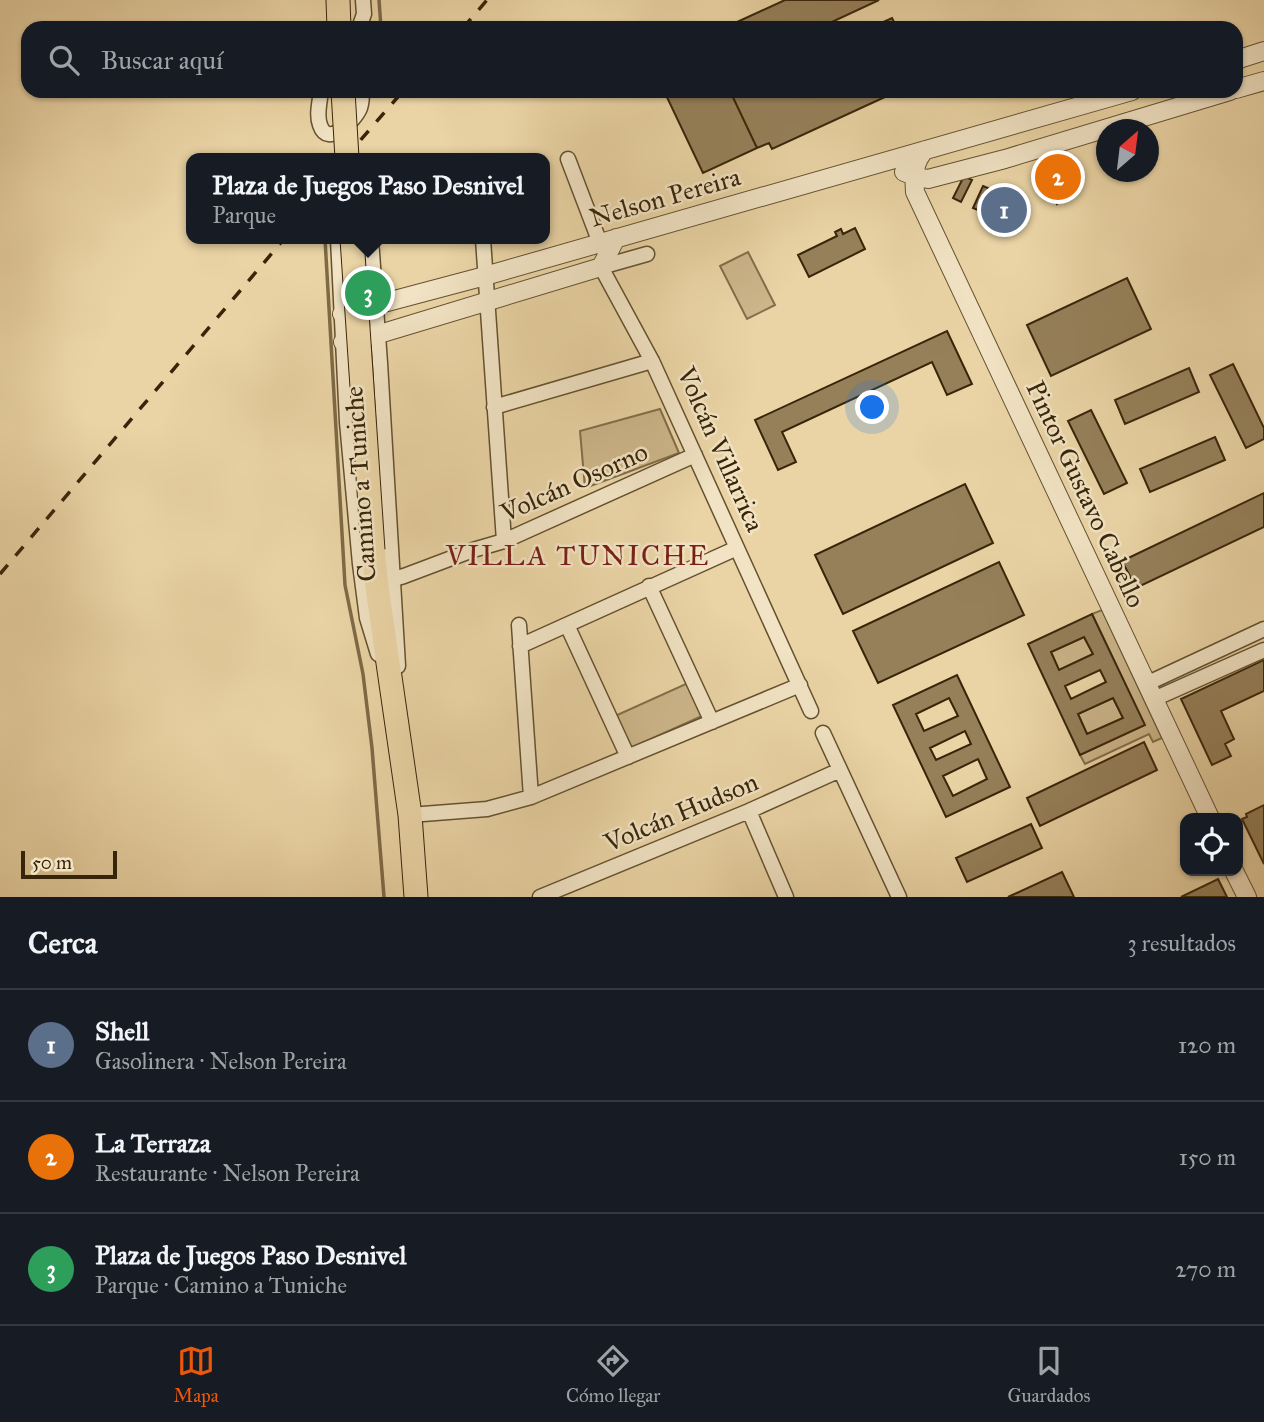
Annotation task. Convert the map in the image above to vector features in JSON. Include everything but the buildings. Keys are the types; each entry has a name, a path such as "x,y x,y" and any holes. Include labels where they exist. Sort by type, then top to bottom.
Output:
{"main road":[{"path":"338,0 340,21"},
{"path":"343,98 346,153"},
{"name":"Camino a Tuniche","path":"352,244 373,550 410,815 416,897"}],"street":[{"path":"1243,58 1264,51"},
{"path":"1243,87 1264,81"},
{"path":"320,98 320,126 330,135 337,134 356,115 362,98"},
{"name":"Nelson Pereira","path":"342,314 485,276 1105,98"},
{"path":"1123,98 1123,119"},
{"path":"1133,119 1202,98"},
{"path":"1000,128 994,145 1005,159"},
{"path":"915,184 1096,130"},
{"path":"960,141 971,151 968,168"},
{"path":"915,184 917,160 925,150"},
{"path":"568,159 608,240 601,267"},
{"path":"881,163 897,168 915,184"},
{"name":"Pintor Gustavo Cabello","path":"915,184 1208,813"},
{"name":"Camino a Tuniche","path":"338,244 348,435 360,564 367,618 394,702"},
{"name":"Camino a Tuniche","path":"371,244 400,682 397,726"},
{"path":"483,244 504,541"},
{"name":"Nelson Pereira","path":"343,342 487,303 647,254"},
{"name":"Volcán Villarrica","path":"601,267 652,361 811,711"},
{"path":"495,407 652,361"},
{"name":"Volcán Osorno","path":"394,579 504,541 695,455"},
{"path":"520,646 737,548"},
{"path":"649,586 712,722"},
{"path":"519,625 531,797"},
{"path":"567,625 628,757"},
{"path":"1150,691 1264,629"},
{"path":"1150,691 1264,650"},
{"path":"410,815 487,809 531,797 800,685"},
{"path":"823,733 899,897"},
{"name":"Volcán Hudson","path":"540,897 749,811 840,770"},
{"path":"749,811 783,896"},
{"path":"1236,876 1247,897"}],"shaded area":[{"path":"748,252 775,305 747,319 720,266"},
{"path":"660,409 679,453 585,488 580,431"},
{"path":"1102,610 1162,738 1153,742 1149,734 1085,764 1080,755 1144,725 1092,614"},
{"path":"1084,637 1093,654 1059,670 1051,652"},
{"path":"688,683 702,716 631,748 615,716"},
{"path":"1113,698 1123,718 1087,734 1078,714"}],"waterway":[{"path":"379,0 380,21"},
{"path":"325,244 345,585 363,674 384,897"}],"railway":[{"path":"469,21 487,0"},
{"path":"349,153 397,98"},
{"path":"0,574 280,244"}],"place":[{"name":"La Terraza","path":"1058,177"},
{"name":"Shell","path":"1004,210"},
{"name":"Plaza de Juegos Paso Desnivel","path":"368,293"}],"district":[{"name":"VILLA TUNICHE","path":"578,555"}]}
